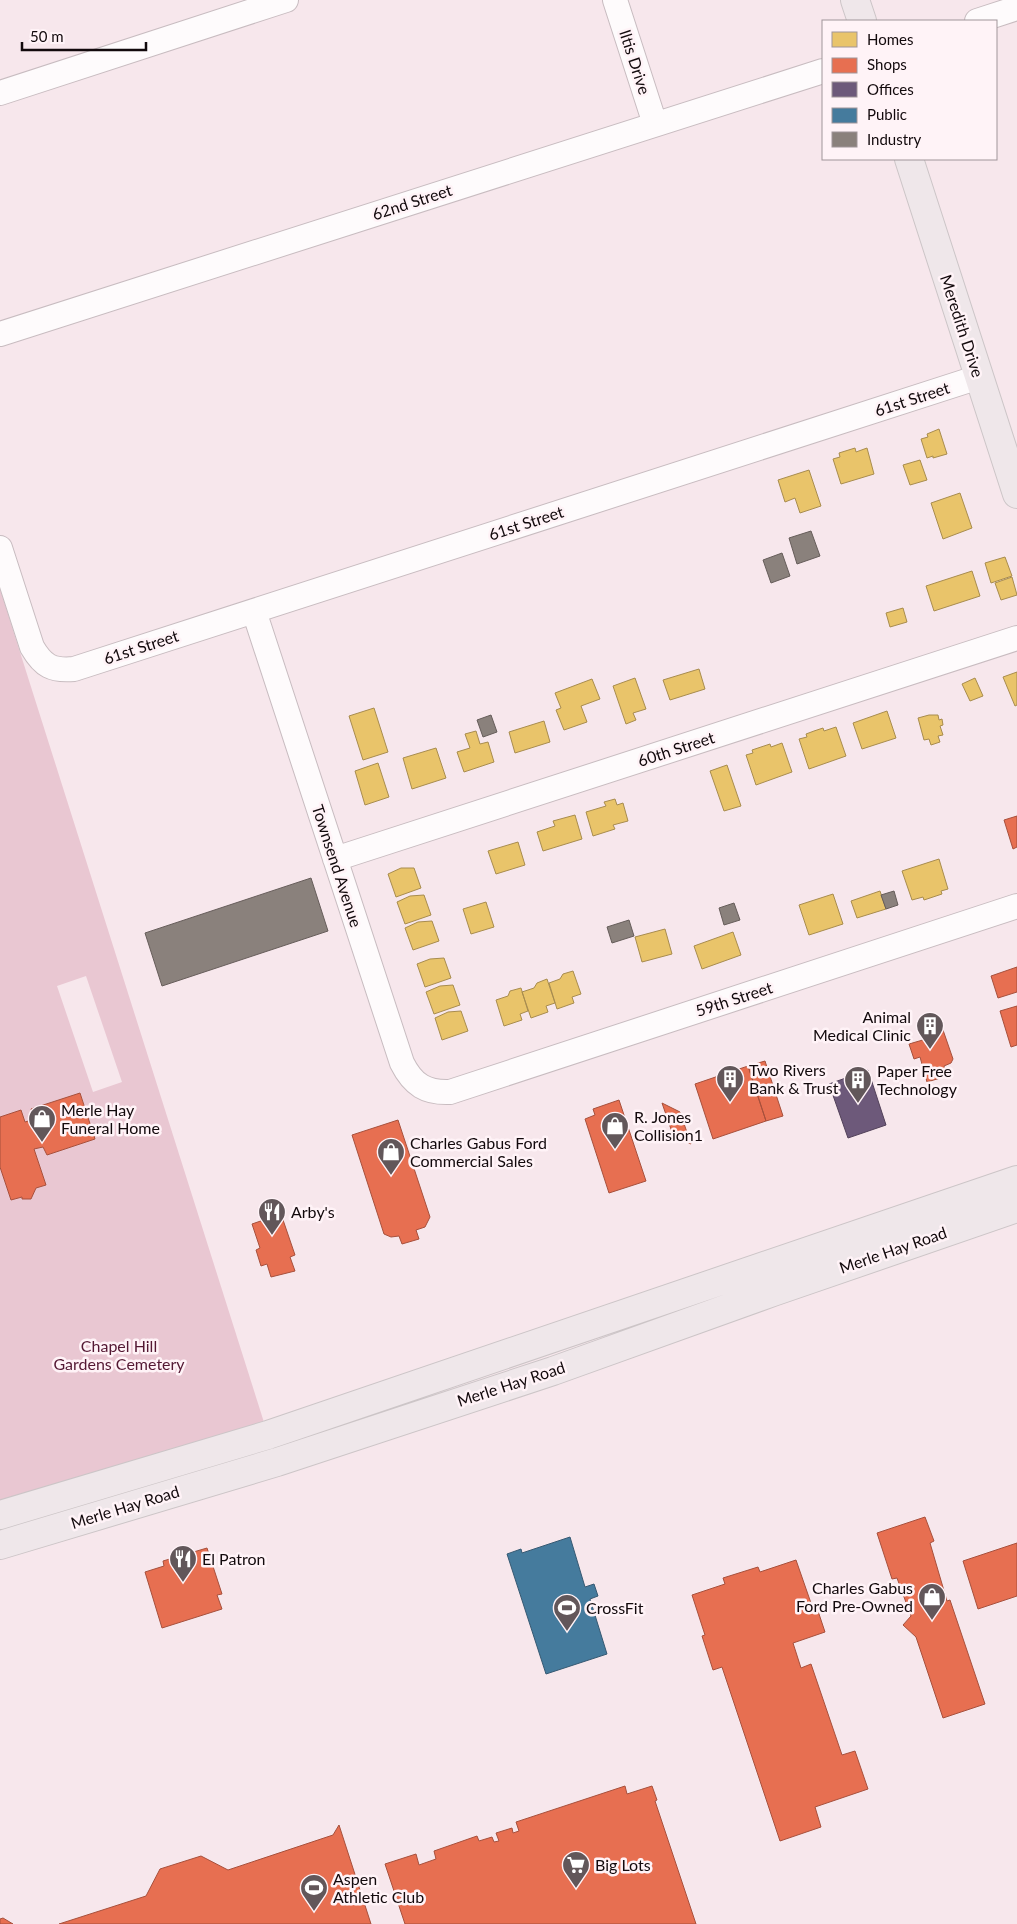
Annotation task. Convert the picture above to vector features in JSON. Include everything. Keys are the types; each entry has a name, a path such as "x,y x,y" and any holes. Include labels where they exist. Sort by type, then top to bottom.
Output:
{"main road":[{"path":"855,0 862,20"},
{"name":"Meredith Drive","path":"909,160 1017,494"},
{"name":"Merle Hay Road","path":"0,1515 268,1435 1017,1180"},
{"name":"Merle Hay Road","path":"0,1545 277,1462 534,1377 1017,1208"}],"street":[{"path":"0,93 286,0"},
{"name":"Iltis Drive","path":"615,0 656,124"},
{"path":"980,20 1017,8"},
{"name":"62nd Street","path":"0,334 822,71"},
{"name":"61st Street","path":"0,548 32,647 38,658 50,667 60,670 74,669 979,377"},
{"name":"Townsend Avenue","path":"254,611 402,1063 408,1076 421,1087 437,1092 450,1092"},
{"name":"60th Street","path":"335,859 1017,638"},
{"name":"59th Street","path":"450,1092 1017,906"}],"green space":[{"name":"Chapel Hill Gardens Cemetery","path":"0,589 268,1435 0,1515 0,1167 11,1200 22,1197 31,1199 36,1188 46,1185 34,1149 43,1147 47,1155 95,1139 80,1093 32,1109 35,1119 25,1122 0,1117","holes":["86,976 122,1082 93,1092 57,986"]}],"building: Homes":[{"path":"939,429 947,454 927,458 921,439 928,437 927,434"},
{"path":"855,448 856,452 867,448 874,474 841,484 833,459 840,457 839,453"},
{"path":"920,460 927,480 910,485 903,465"},
{"path":"809,470 821,506 800,513 795,498 785,502 778,480"},
{"path":"960,493 972,528 943,539 931,503"},
{"path":"1005,557 1012,576 991,583 985,563"},
{"path":"972,571 980,596 934,611 926,586"},
{"path":"1012,577 1017,595 1001,600 995,583"},
{"path":"903,608 907,622 890,627 886,613"},
{"path":"699,669 705,689 670,700 663,680"},
{"path":"1017,672 1017,705 1015,706 1003,677"},
{"path":"635,678 646,709 633,713 636,720 626,724 613,686"},
{"path":"975,678 983,696 970,701 962,684"},
{"path":"592,679 600,699 581,706 587,722 564,730 556,710 561,708 555,693"},
{"path":"374,708 388,752 363,760 349,716"},
{"path":"887,711 896,738 862,749 853,723"},
{"path":"938,715 939,720 942,719 943,725 940,726 943,735 938,736 940,742 931,745 929,739 924,740 918,718"},
{"path":"544,721 550,742 515,753 509,732"},
{"path":"836,727 846,756 809,769 799,739 807,737 806,734 823,728 824,731"},
{"path":"476,731 480,744 488,742 494,762 464,772 457,752 470,748 465,734"},
{"path":"782,743 792,772 756,785 746,755 753,753 752,750 770,744 771,747"},
{"path":"436,748 446,778 412,789 403,758"},
{"path":"378,763 389,797 365,805 355,771"},
{"path":"727,765 741,806 724,811 710,771"},
{"path":"615,799 617,805 623,803 628,821 613,825 615,829 593,836 586,812 606,806 604,802"},
{"path":"575,815 582,839 543,851 537,832 555,826 553,821"},
{"path":"518,842 525,865 496,874 488,851"},
{"path":"939,859 948,889 941,891 942,894 924,900 923,897 912,900 902,871"},
{"path":"401,868 414,868 421,888 396,897 388,874"},
{"path":"880,891 886,909 857,918 851,901"},
{"path":"833,894 843,924 809,935 799,905"},
{"path":"424,895 431,915 405,924 397,902 410,896"},
{"path":"486,902 494,927 471,934 463,909"},
{"path":"432,921 439,941 413,950 405,928 418,922"},
{"path":"665,929 672,954 642,962 635,937"},
{"path":"733,932 741,955 702,969 694,946"},
{"path":"444,958 451,978 425,987 417,964 430,959"},
{"path":"573,971 581,994 572,997 574,1003 557,1009 549,983 560,979 563,974"},
{"path":"547,979 555,1003 546,1006 548,1012 531,1018 522,992 534,988 537,983"},
{"path":"453,985 460,1005 434,1014 426,992 440,986"},
{"path":"521,988 528,1011 520,1014 522,1020 504,1026 496,1000 508,996 510,991"},
{"path":"461,1011 468,1031 442,1040 435,1018 448,1012"}],"building: Shops":[{"path":"1017,816 1017,847 1013,849 1004,820"},
{"path":"1017,967 1017,992 998,998 991,976"},
{"path":"1017,1006 1017,1045 1011,1047 1000,1011"},
{"name":"Animal Medical Clinic","path":"943,1030 953,1059 951,1063 944,1066 947,1076 927,1082 920,1057 914,1059 909,1044 933,1037 931,1033"},
{"path":"765,1061 783,1116 766,1121 748,1066"},
{"name":"Two Rivers Bank & Trust","path":"748,1066 766,1121 713,1139 695,1084"},
{"name":"Merle Hay Funeral Home","path":"80,1093 95,1139 47,1155 43,1147 34,1149 46,1185 36,1188 31,1199 22,1199 22,1197 11,1200 0,1167 0,1117 21,1110 25,1122 35,1119 31,1109"},
{"name":"R. Jones Collision1","path":"619,1100 646,1181 609,1193 585,1119 595,1115 593,1109"},
{"path":"662,1103 680,1112 691,1144 673,1135"},
{"name":"Charles Gabus Ford Commercial Sales","path":"398,1120 430,1217 425,1227 416,1230 419,1239 402,1244 399,1236 391,1237 384,1234 352,1135"},
{"name":"Arby's","path":"281,1214 295,1255 290,1257 295,1271 271,1277 267,1264 261,1266 256,1250 260,1248 252,1224"},
{"name":"Charles Gabus Ford Pre-Owned","path":"925,1517 934,1541 930,1543 947,1601 950,1600 985,1704 943,1718 916,1637 903,1625 911,1616 897,1578 892,1579 877,1533"},
{"path":"1017,1543 1017,1596 978,1609 963,1561"},
{"name":"El Patron","path":"207,1548 222,1594 217,1595 222,1609 162,1628 145,1572 164,1566 163,1561"},
{"path":"796,1560 812,1606 816,1605 825,1632 793,1643 801,1668 811,1664 842,1755 855,1751 868,1789 815,1807 821,1827 780,1841 722,1667 713,1670 702,1636 705,1635 692,1595 725,1584 723,1578 758,1567 760,1572"},
{"path":"625,1786 627,1794 652,1786 657,1800 655,1801 696,1924 405,1924 385,1864 416,1854 419,1865 436,1859 434,1851 477,1836 479,1841 492,1837 494,1842 499,1841 496,1833 512,1828 513,1833 519,1831 516,1822"},
{"path":"339,1825 371,1924 59,1924 146,1896 160,1869 201,1856 228,1870 333,1835"},
{"path":"3,1918 13,1924 0,1924 0,1919"}],"building: Offices":[{"name":"Paper Free Technology","path":"868,1070 886,1125 848,1138 829,1084"}],"building: Public":[{"path":"570,1537 585,1587 594,1584 598,1596 590,1599 607,1654 546,1674 507,1554 521,1549 522,1553"}],"building: Industry":[{"path":"811,531 820,556 797,564 789,538"},
{"path":"782,553 790,576 771,583 763,560"},
{"path":"491,715 497,732 483,737 477,720"},
{"path":"311,878 328,931 162,986 145,933"},
{"path":"894,891 898,905 886,909 881,895"},
{"path":"734,903 740,920 724,925 719,908"},
{"path":"629,920 634,936 612,943 607,927"}],"place":[{"name":"Animal Medical Clinic","path":"930,1050"},
{"name":"Two Rivers Bank & Trust","path":"730,1103"},
{"name":"Paper Free Technology","path":"858,1104"},
{"name":"Merle Hay Funeral Home","path":"42,1143"},
{"name":"R. Jones Collision1","path":"615,1150"},
{"name":"Charles Gabus Ford Commercial Sales","path":"391,1176"},
{"name":"Arby's","path":"272,1236"},
{"name":"El Patron","path":"183,1583"},
{"name":"Charles Gabus Ford Pre-Owned","path":"932,1621"},
{"name":"CrossFit","path":"567,1632"},
{"name":"Big Lots","path":"576,1889"},
{"name":"Aspen Athletic Club","path":"314,1912"}]}
